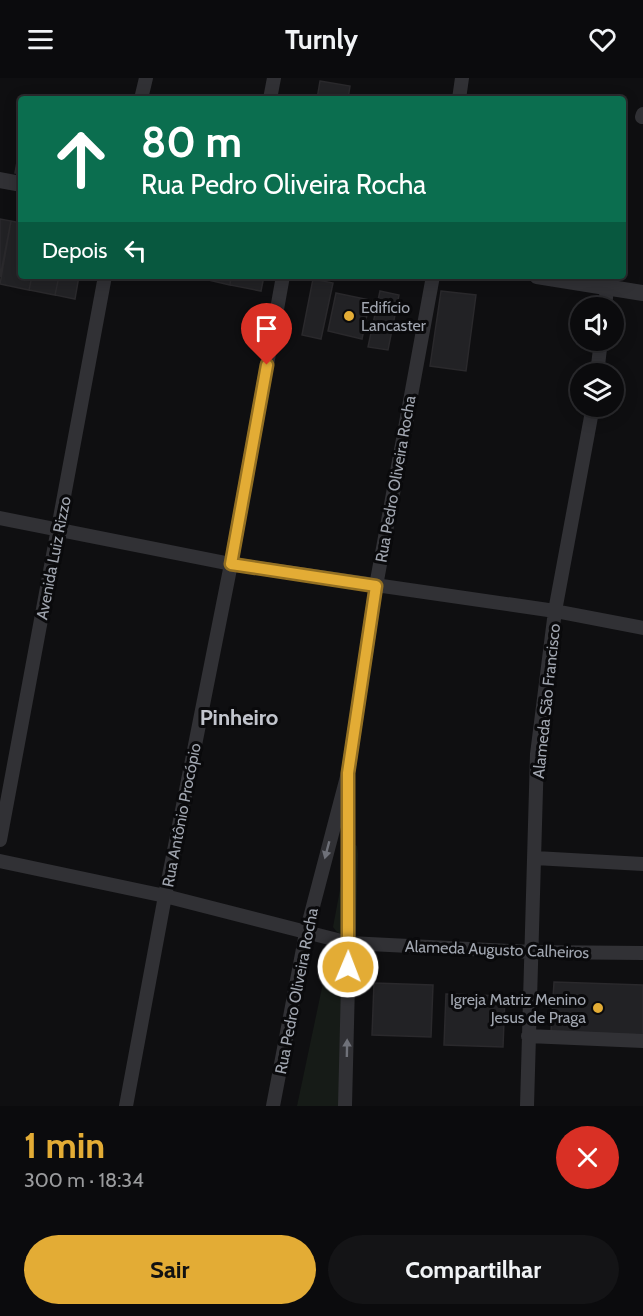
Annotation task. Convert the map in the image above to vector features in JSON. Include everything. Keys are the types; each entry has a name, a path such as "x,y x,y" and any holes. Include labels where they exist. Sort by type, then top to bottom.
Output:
{"street":[{"path":"142,96 146,78"},
{"path":"271,96 274,78"},
{"path":"459,96 462,78"},
{"path":"0,180 18,183"},
{"name":"Avenida Luiz Rizzo","path":"0,840 104,279"},
{"name":"Rua Antônio Procópio","path":"126,1106 231,564 282,279"},
{"name":"Rua Pedro Oliveira Rocha","path":"273,1106 306,933 348,773 376,586 431,279"},
{"path":"556,279 643,293"},
{"path":"606,297 607,287"},
{"name":"Alameda São Francisco","path":"527,1106 537,754 555,611 591,417"},
{"path":"0,518 231,564 555,611 643,628"},
{"path":"345,1106 349,943 348,773"},
{"path":"535,858 643,864"},
{"name":"Alameda Augusto Calheiros","path":"0,861 165,896 349,943 532,952 643,953"},
{"path":"528,1036 643,1041"}],"shaded area":[{"path":"354,844 357,846 358,854 356,928 343,935 333,927 348,847"},
{"path":"327,964 354,969 346,1106 297,1106"}],"building":[{"path":"320,81 350,86 348,96 318,96"},
{"path":"18,156 18,174 15,173"},
{"path":"0,219 11,221 0,277"},
{"path":"11,221 18,222 18,279 31,279 29,290 0,284"},
{"path":"31,279 58,279 55,295 29,290"},
{"path":"58,279 78,279 75,299 55,295"},
{"path":"208,279 231,279 230,285"},
{"path":"231,279 263,279 261,291 230,285"},
{"path":"313,279 333,283 321,339 302,335"},
{"path":"380,291 399,295 388,350 368,347"},
{"path":"441,291 476,295 466,371 430,366"},
{"name":"Edifício Lancaster","path":"336,293 370,300 362,339 328,331"},
{"name":"Igreja Matriz Menino Jesus de Praga","path":"554,982 643,985 643,1035 551,1031"},
{"path":"374,983 433,985 431,1037 372,1035"},
{"path":"446,994 505,996 503,1047 444,1045"}],"place":[{"name":"Edifício Lancaster","path":"349,316"},
{"name":"Igreja Matriz Menino Jesus de Praga","path":"598,1008"}],"district":[{"name":"Pinheiro","path":"239,717"}],"route":[{"path":"267,365 231,564 376,586 348,773 348,967"}]}
